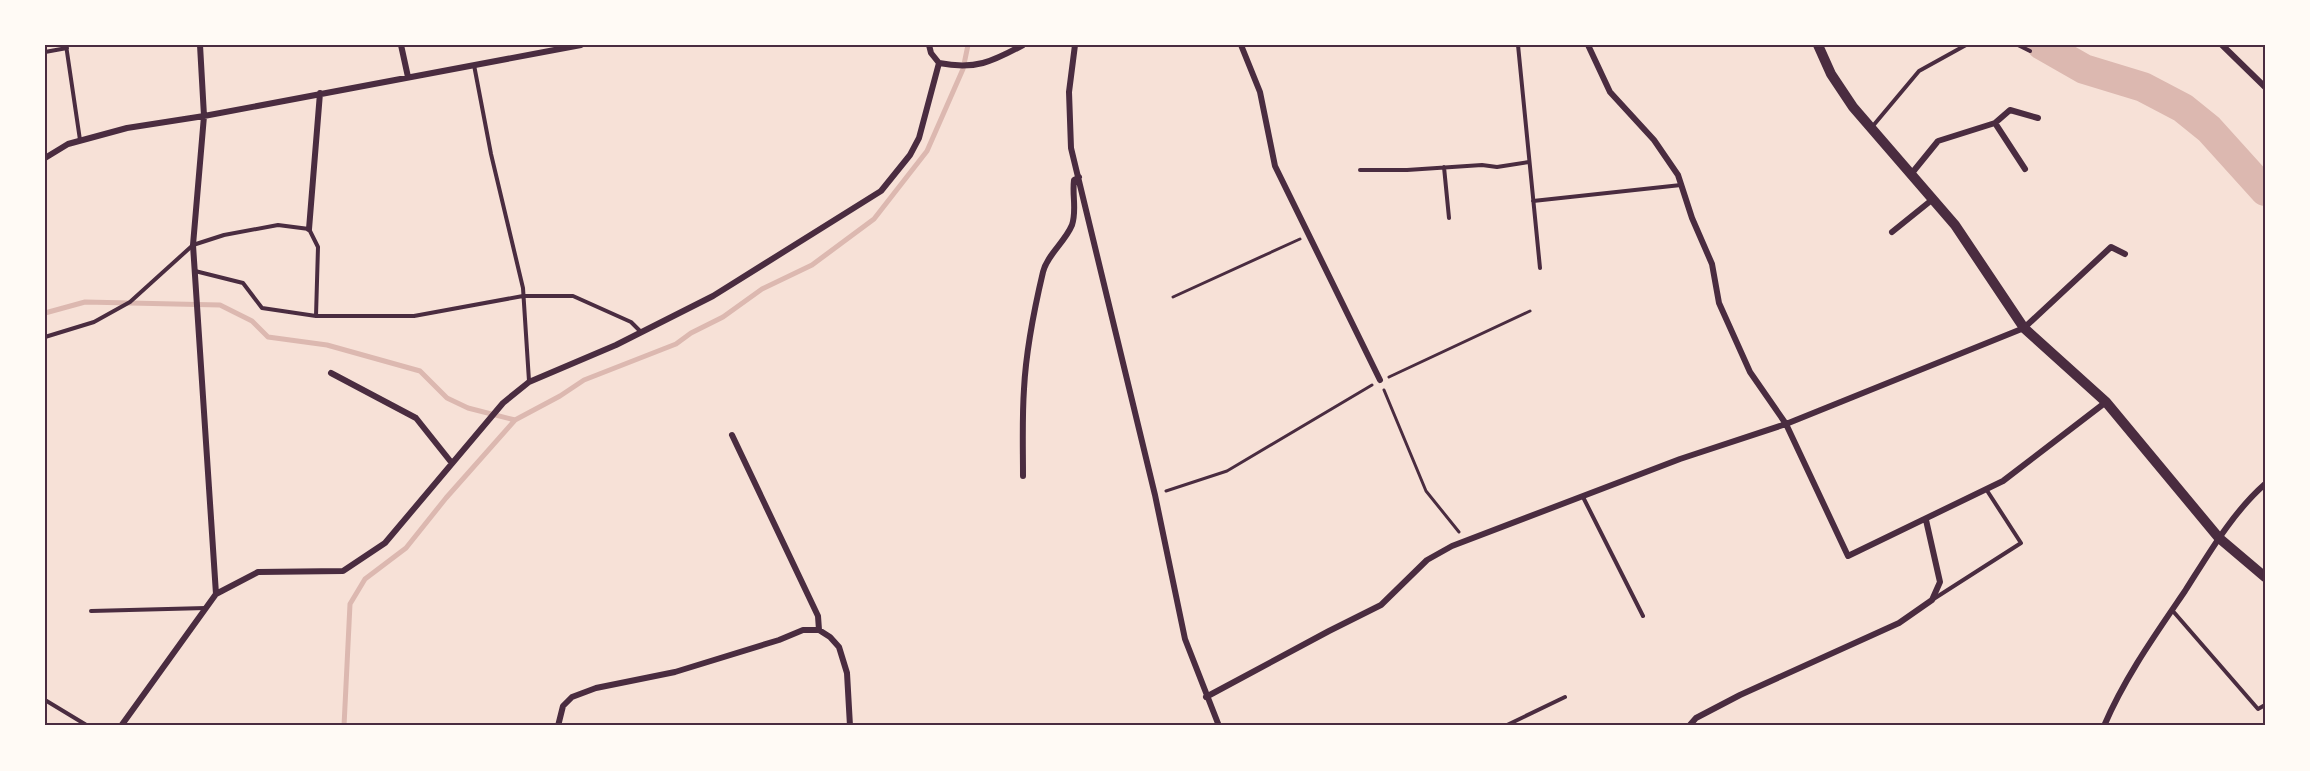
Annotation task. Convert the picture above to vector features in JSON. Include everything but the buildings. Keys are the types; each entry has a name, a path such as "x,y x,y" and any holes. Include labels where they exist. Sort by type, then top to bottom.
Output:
{"main road":[{"path":"1818,45 1831,74 1853,107 1955,225 2024,328 2106,402 2219,538 2265,577"}],"street":[{"path":"200,45 204,116 193,245 216,594"},
{"path":"401,45 408,78"},
{"path":"45,158 68,144 128,128 204,116 581,45"},
{"path":"929,45 931,53 939,63 954,66 996,60 1023,45"},
{"path":"1075,45 1069,92 1071,147 1155,495 1185,639 1219,726"},
{"path":"1241,45 1260,92 1275,166 1380,380"},
{"path":"1588,45 1610,92 1654,140 1678,175 1692,218 1712,264 1719,303 1750,372 1786,424 1848,556 2003,481 2106,402"},
{"path":"2222,45 2265,87"},
{"path":"122,726 216,594 258,572 343,571 385,543 503,403 529,382 616,345 713,296 881,191 910,154 919,138 939,63"},
{"path":"309,229 320,93"},
{"path":"1912,173 1938,141 1995,123 2010,110 2037,118"},
{"path":"1995,123 2025,169"},
{"path":"1023,476 1024,388 1034,314 1044,268 1072,225 1075,209 1072,191 1074,180 1079,177"},
{"path":"1892,232 1933,198"},
{"path":"1206,697 1381,605 1427,560 1466,541 1680,459 1786,424 2024,328 2110,247 2125,254"},
{"path":"331,373 416,418 451,462"},
{"path":"732,435 818,615 819,630"},
{"path":"2104,726 2142,652 2219,538 2265,484"},
{"path":"1689,726 1696,718 1740,695 1899,623 1932,600 1940,582 1926,520"},
{"path":"558,726 563,706 572,697 596,688 675,672 779,640 802,630 819,630 839,647 847,673 850,726"}],"lane":[{"path":"1518,45 1540,268"},
{"path":"1871,127 1919,71 1966,45"},
{"path":"2018,45 2030,51"},
{"path":"45,52 67,47 80,141"},
{"path":"474,65 491,154 523,296 529,382"},
{"path":"1360,170 1407,170 1482,165 1497,167 1529,162"},
{"path":"1444,167 1449,218"},
{"path":"1533,201 1681,185"},
{"path":"45,337 94,321 130,302 193,245 224,235 278,225 309,229 318,246 316,316"},
{"path":"195,271 243,283 262,308 316,316 414,316 523,296 573,296 632,322 641,332"},
{"path":"1932,600 2021,543 1986,489"},
{"path":"1582,496 1644,616"},
{"path":"91,611 206,608"},
{"path":"2172,610 2258,709 2265,705"},
{"path":"1505,726 1565,697"},
{"path":"45,700 88,726"}],"path":[{"path":"1173,297 1309,235"},
{"path":"1155,495 1227,471 1380,380 1530,311"},
{"path":"1380,380 1426,491 1466,541"}],"waterway":[{"path":"344,726 350,604 365,579 406,548 446,498 515,420 560,396 584,380 676,344 691,333 723,317 762,289 812,265 874,219 927,151 963,69 968,45"},
{"path":"2042,45 2084,69 2143,87 2183,108 2209,129 2265,191"},
{"path":"45,313 85,302 220,305 252,321 268,337 327,345 420,371 447,398 468,408 515,420"}]}
